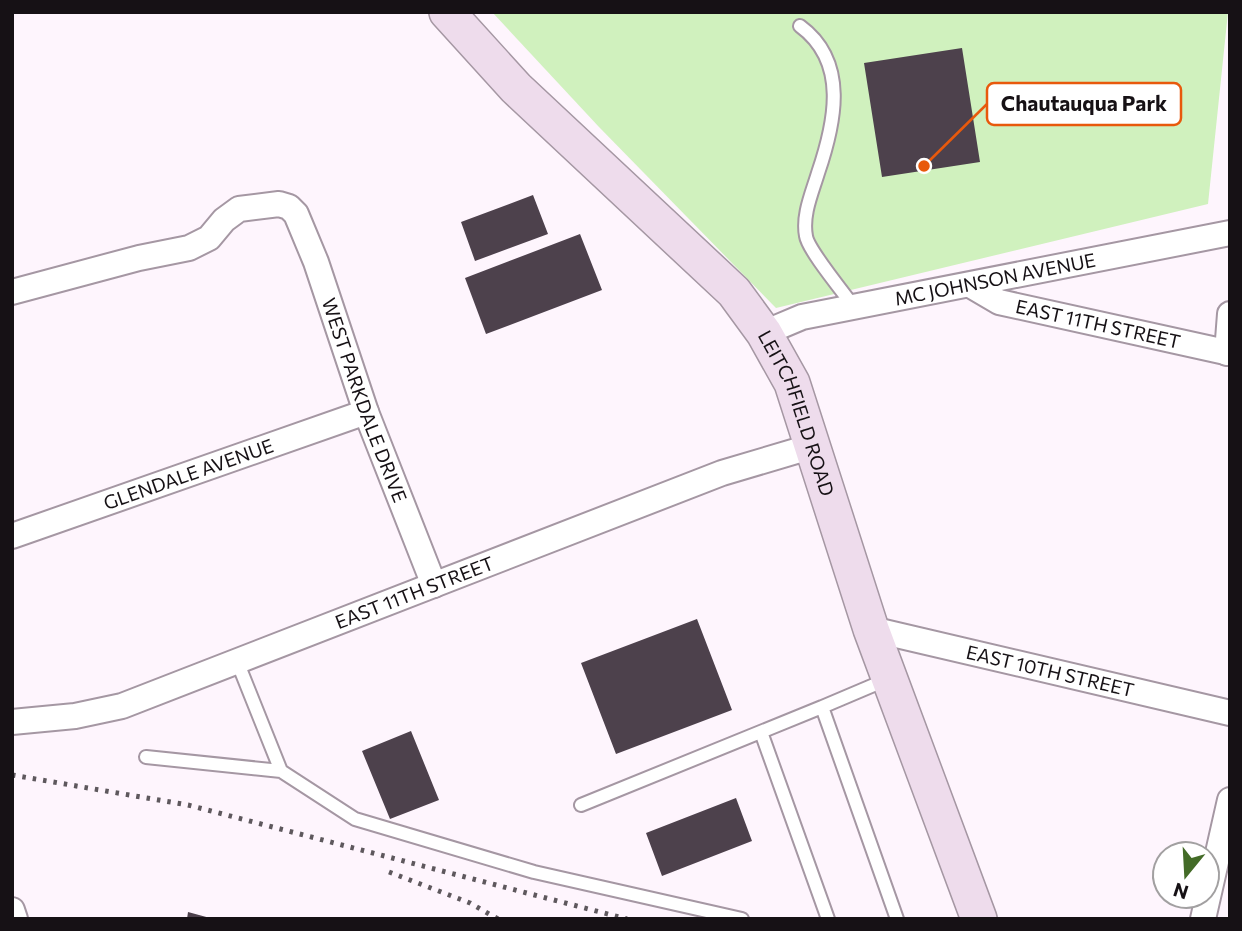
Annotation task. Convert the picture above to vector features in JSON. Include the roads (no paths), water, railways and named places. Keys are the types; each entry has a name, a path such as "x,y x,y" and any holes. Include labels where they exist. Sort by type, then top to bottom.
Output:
{"street":[{"name":"LEITCHFIELD ROAD","path":"447,12 516,88 734,292 764,332 792,383 888,679 979,919"},
{"name":"WEST PARKDALE DRIVE","path":"12,292 139,258 189,248 209,238 224,220 239,209 279,204 289,207 296,214 316,262 366,412 433,585"},
{"name":"MC JOHNSON AVENUE","path":"764,332 802,317 1230,233"},
{"name":"EAST 11TH STREET","path":"970,285 999,302 1228,353"},
{"path":"1228,353 1230,314"},
{"name":"GLENDALE AVENUE","path":"12,536 366,412"},
{"name":"EAST 11TH STREET","path":"12,722 75,716 122,706 722,473 813,446"},
{"name":"EAST 10TH STREET","path":"871,629 1230,713"},
{"path":"1203,919 1230,800"},
{"path":"12,910 15,919"}],"lane":[{"path":"800,26 825,51 834,105 826,150 804,222 806,240 854,307"},
{"path":"237,661 281,771"},
{"path":"582,805 888,679"},
{"path":"822,707 897,919"},
{"path":"761,732 828,919"},
{"path":"146,757 281,771 355,819 534,872 742,919"}],"railway":[{"path":"12,775 188,805 627,919"},
{"path":"389,872 470,903 498,919"}],"place":[{"name":"Chautauqua Park","path":"924,166"}]}
